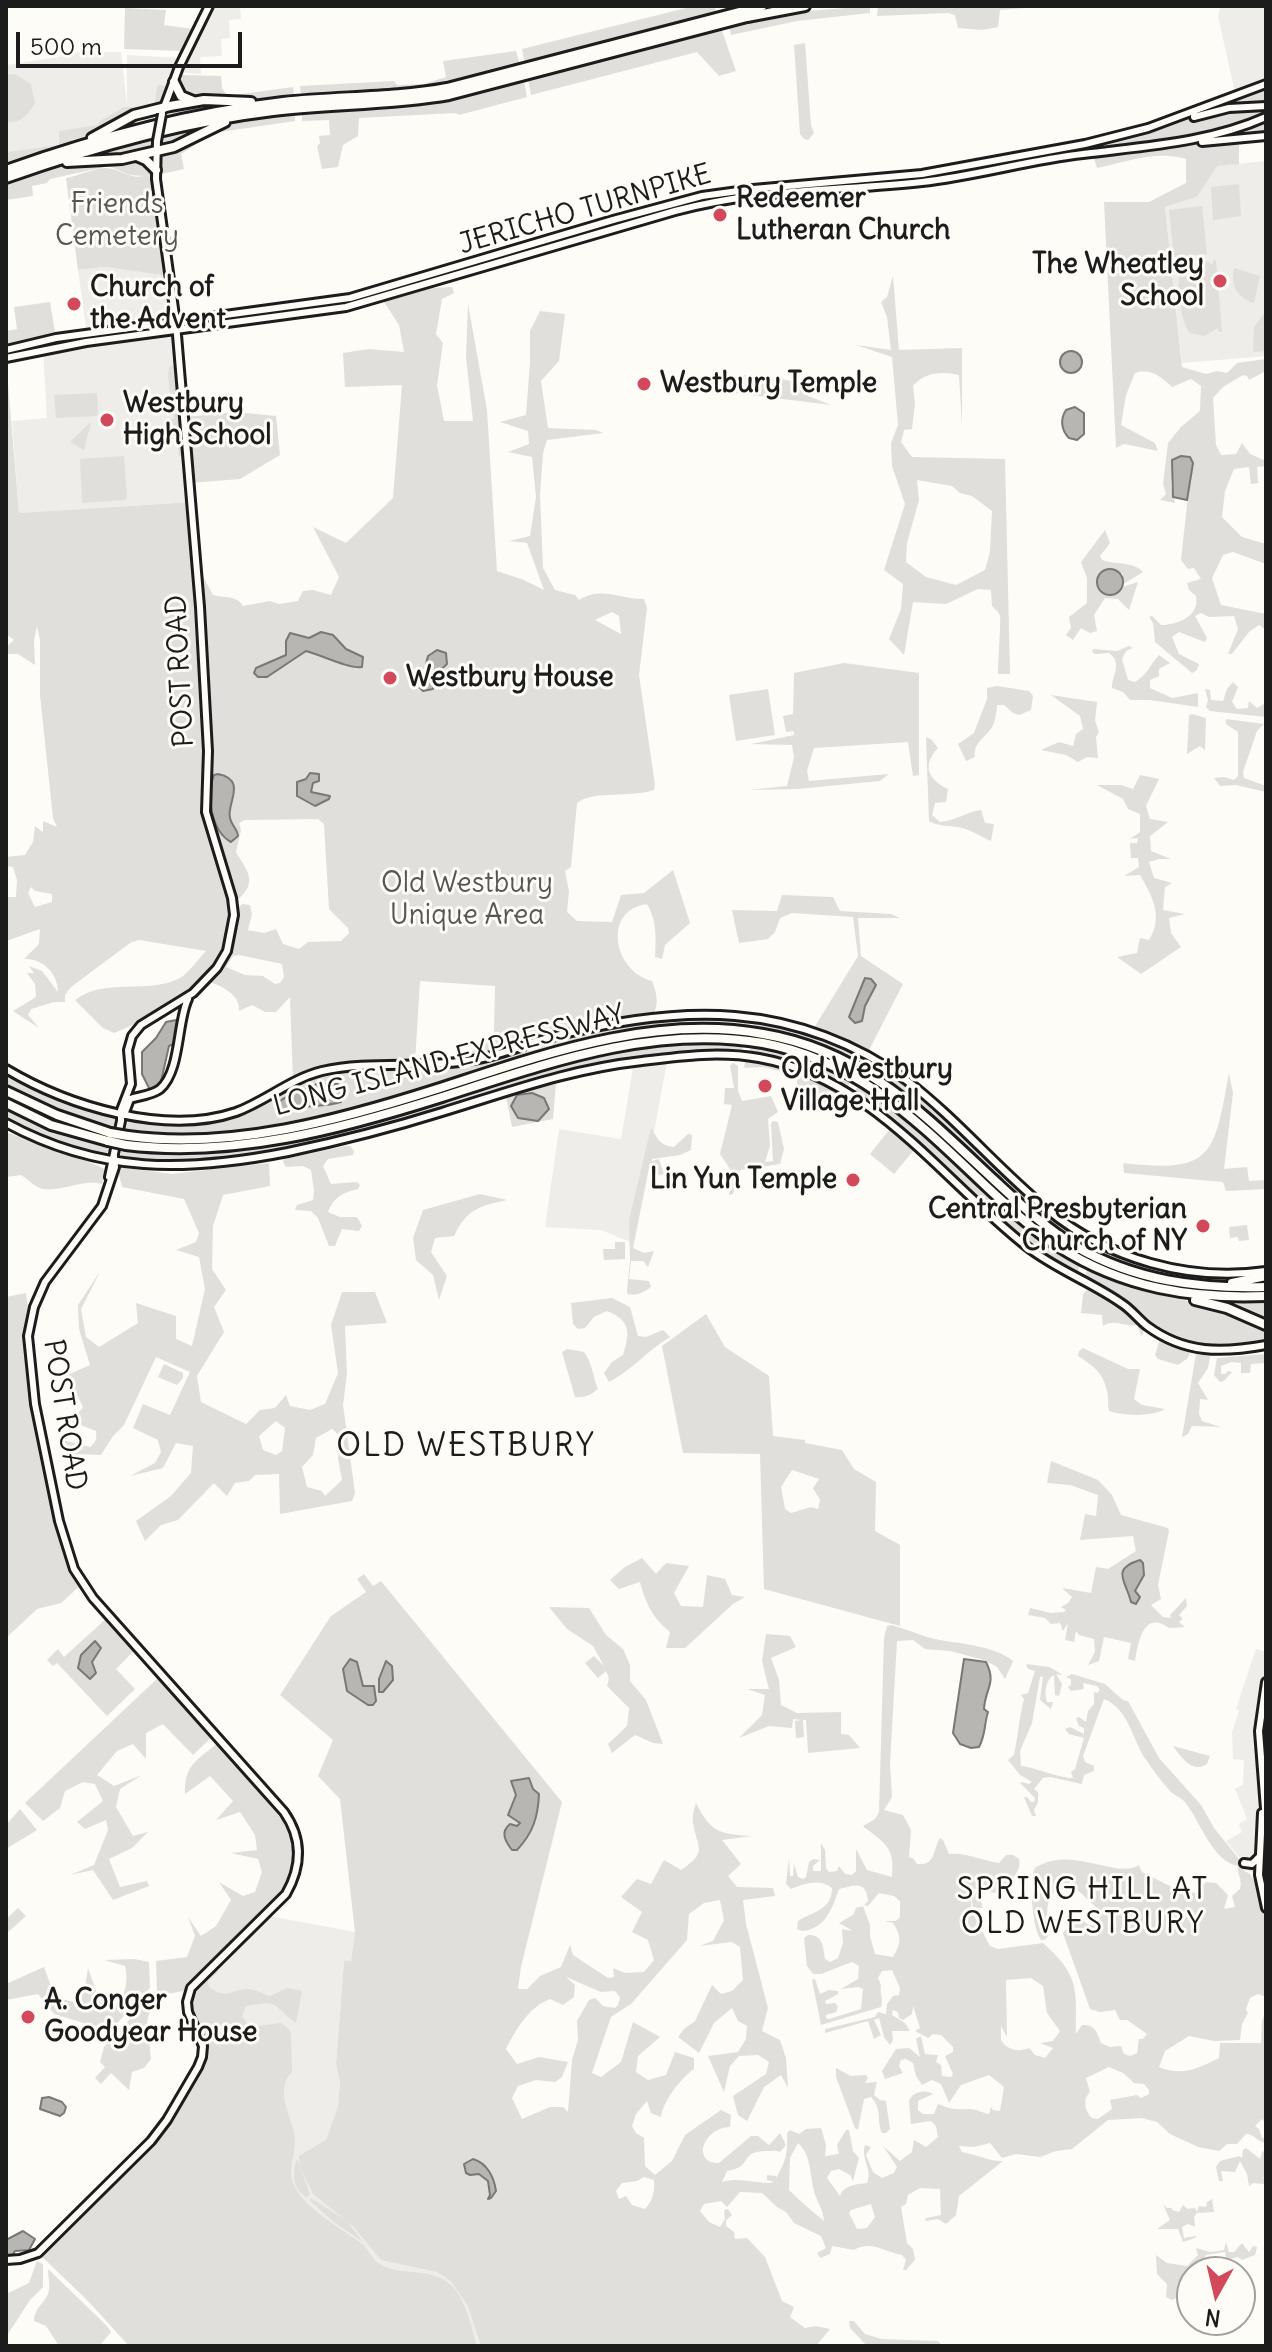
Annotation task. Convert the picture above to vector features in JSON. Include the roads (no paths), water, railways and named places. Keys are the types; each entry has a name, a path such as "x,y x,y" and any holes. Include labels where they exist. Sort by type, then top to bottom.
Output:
{"highway":[{"path":"63,150 131,116 163,111 193,101 283,102 447,88 762,6"},
{"path":"6,178 164,130 261,113 449,95 747,17 805,6"},
{"path":"174,82 181,96 193,101"},
{"path":"6,170 63,150 176,120 283,102"},
{"path":"38,167 76,160 118,160 156,152 183,145 217,125 261,113"},
{"path":"136,156 145,159 156,170"},
{"name":"LONG ISLAND EXPRESSWAY","path":"127,1140 193,1140 257,1133 389,1103 523,1060 586,1044 672,1031 748,1031 812,1046 881,1081 914,1106 1030,1214 1074,1246 1128,1271 1192,1286 1266,1287"},
{"name":"LONG ISLAND EXPRESSWAY","path":"6,1103 51,1125 191,1149 255,1143 373,1117 587,1053 683,1039 749,1041 812,1057 861,1079 906,1111 1025,1222 1051,1242 1098,1269 1149,1287 1203,1296 1266,1296"},
{"name":"LONG ISLAND EXPRESSWAY","path":"6,1091 109,1137"},
{"path":"1192,1286 1236,1283 1266,1273"},
{"path":"1149,1287 1180,1298 1227,1308 1266,1325"}],"main road":[{"name":"POST ROAD","path":"6,2260 32,2256 44,2247 146,2146 167,2120 202,2057 201,2040 188,2012 191,1988 280,1900 292,1885 297,1870 298,1843 289,1819 82,1584 68,1554 35,1404 28,1348 30,1324 40,1291 95,1218 108,1189 122,1116 131,1087 128,1050 133,1033 141,1025 180,1007 217,968 227,951 234,909 206,812 208,751 200,607 176,326 156,170 157,141 163,111 209,6"},
{"name":"JERICHO TURNPIKE","path":"6,350 176,326 346,307 711,202 930,181 1051,155 1148,128 1266,84"},
{"path":"1148,128 1229,108 1265,106"},
{"name":"JERICHO TURNPIKE","path":"1051,155 1175,144 1226,132 1266,117"},
{"path":"1175,144 1266,136"},
{"name":"JERICHO TURNPIKE","path":"6,358 86,338"},
{"path":"122,1116 130,1099 160,1089 167,1080 181,1036 180,1007"},
{"path":"6,1069 67,1099 122,1116 173,1119 215,1117 246,1108 300,1078 331,1069 471,1061 571,1032 631,1021 694,1015 751,1017 817,1033 880,1063 926,1097 1047,1209 1106,1246 1140,1260 1190,1271 1266,1273"},
{"path":"6,1123 58,1147 114,1160 180,1167 259,1157 377,1131 588,1068 690,1055 746,1056 798,1068 849,1092 953,1177 1026,1246 1120,1302 1159,1333 1210,1351 1266,1345"},
{"path":"131,1077 138,1089 148,1094"},
{"path":"1266,1682 1259,1731 1266,1822"},
{"path":"1263,1798 1259,1857 1266,1908"},
{"path":"1244,1863 1253,1863 1259,1857"}],"place":[{"name":"Redeemer Lutheran Church","path":"720,215"},
{"name":"The Wheatley School","path":"1220,281"},
{"name":"Church of the Advent","path":"74,304"},
{"name":"Westbury Temple","path":"644,384"},
{"name":"Westbury High School","path":"107,420"},
{"name":"Westbury House","path":"390,678"},
{"name":"Old Westbury Village Hall","path":"765,1086"},
{"name":"Lin Yun Temple","path":"853,1180"},
{"name":"Central Presbyterian Church of NY","path":"1203,1226"},
{"name":"A. Conger Goodyear House","path":"28,2017"}],"district":[{"name":"OLD WESTBURY","path":"466,1447"},
{"name":"SPRING HILL AT OLD WESTBURY","path":"1083,1907"}],"park label":[{"name":"Friends Cemetery","path":"117,221"},
{"name":"Old Westbury Unique Area","path":"467,900"}]}
